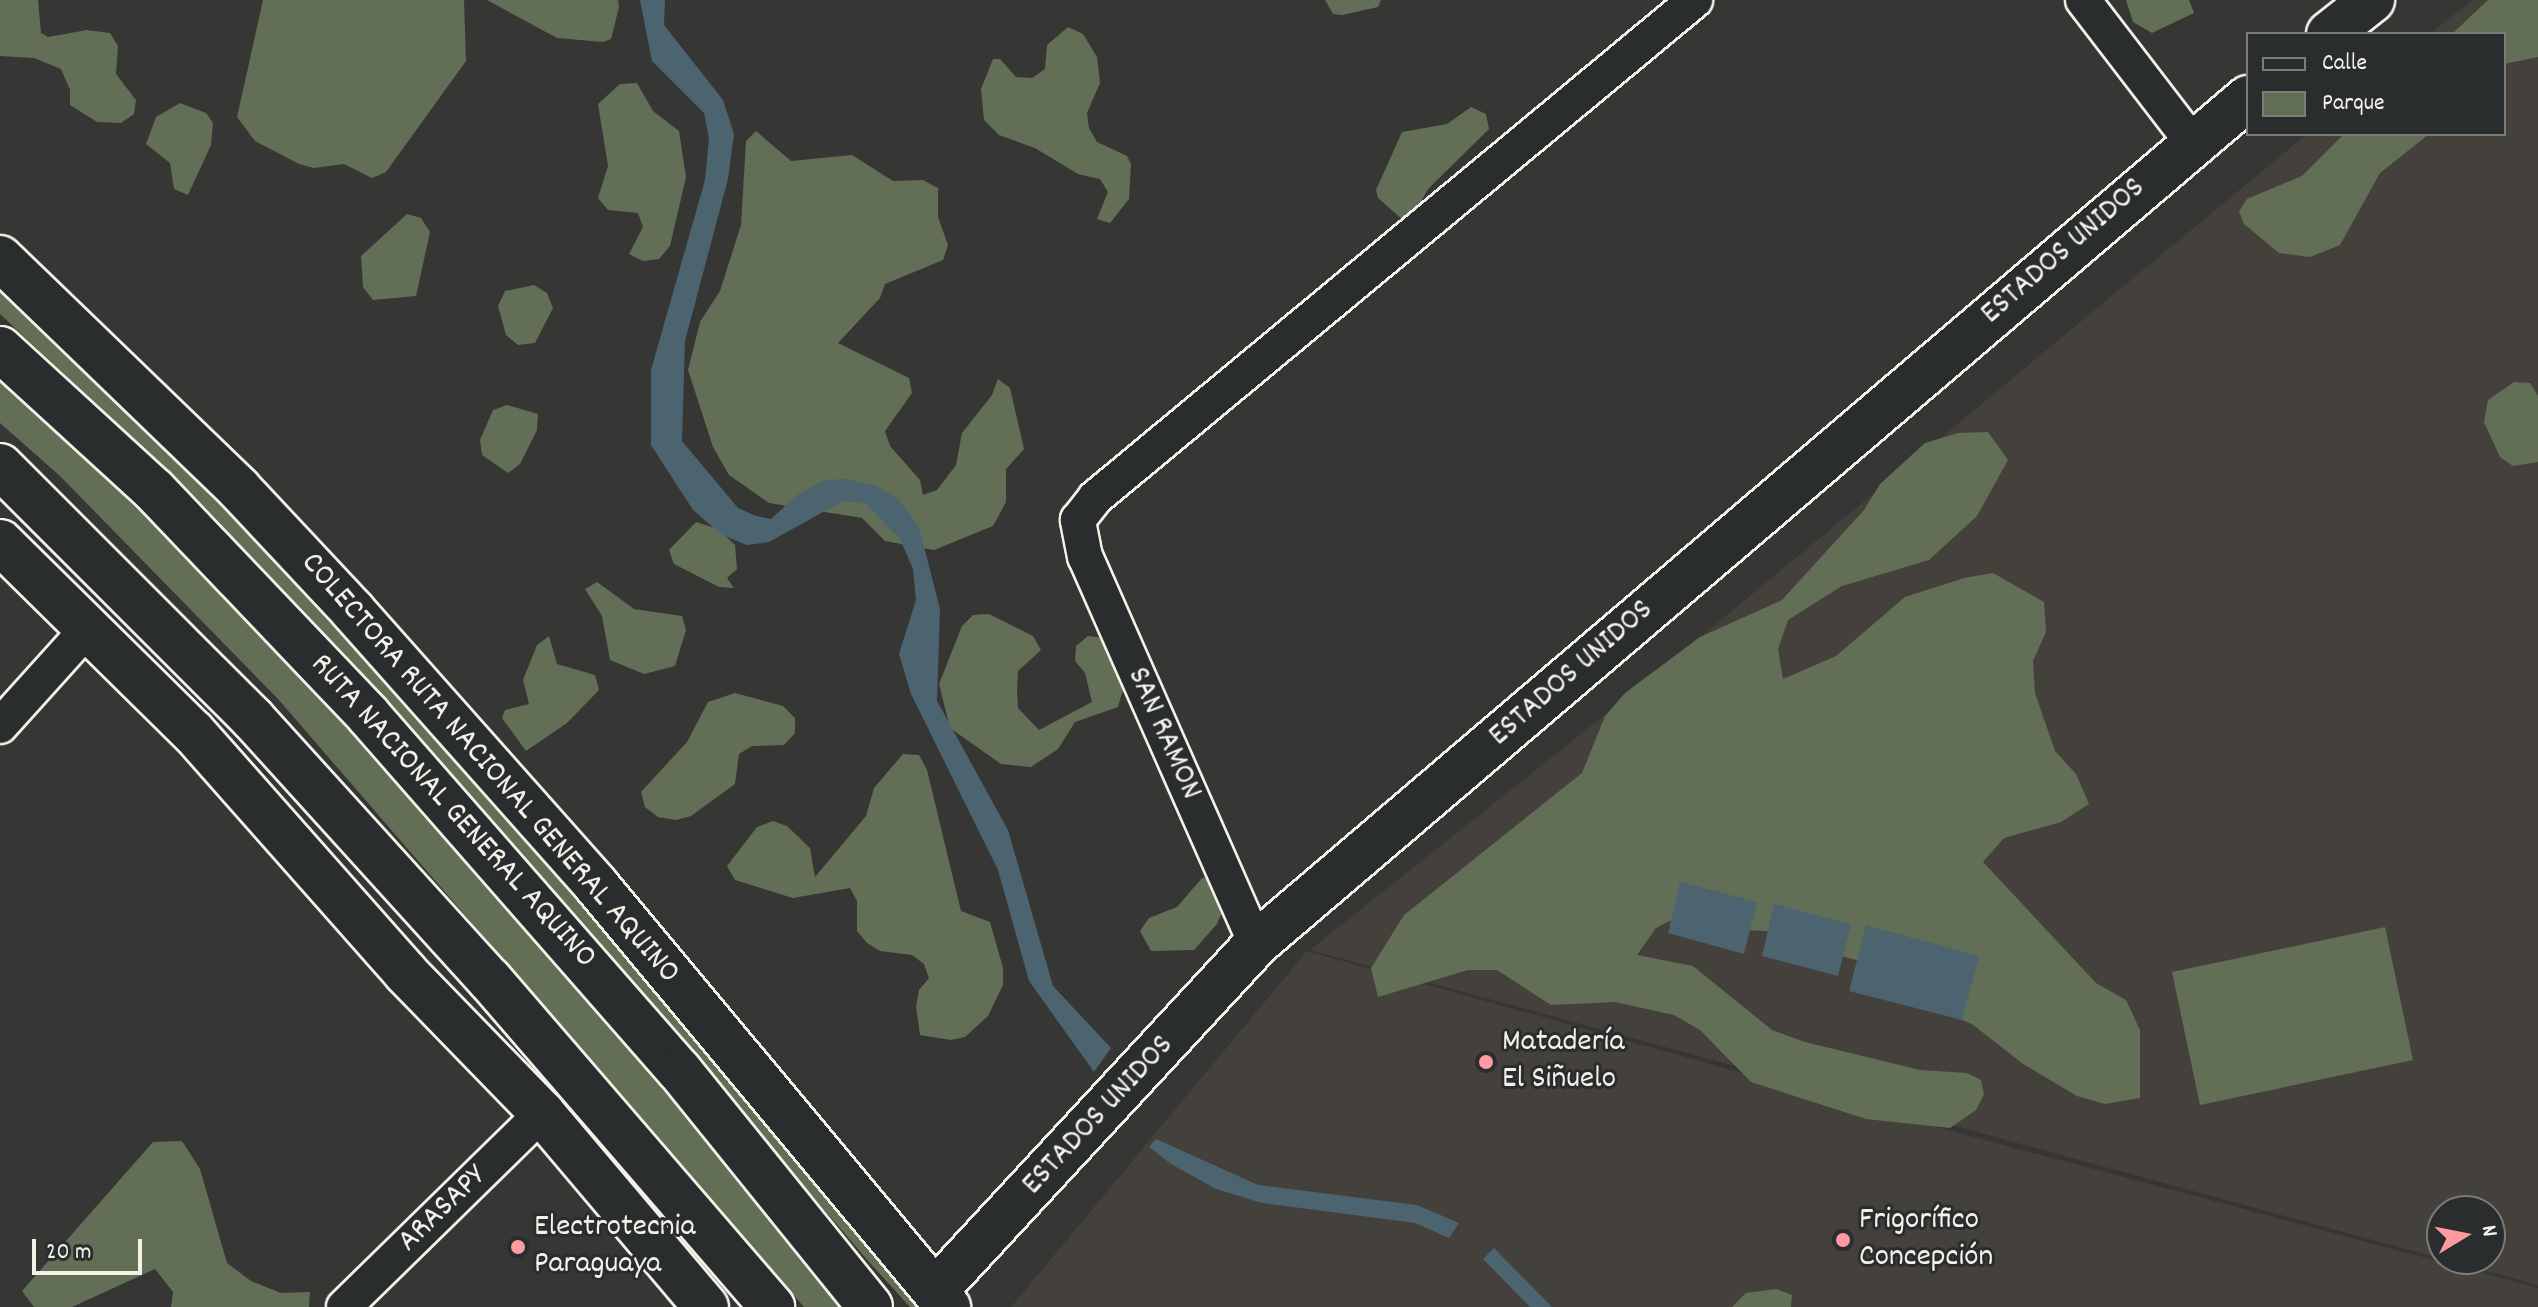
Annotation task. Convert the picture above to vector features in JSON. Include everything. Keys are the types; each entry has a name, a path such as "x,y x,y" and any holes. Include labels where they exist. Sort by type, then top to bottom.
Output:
{"main road":[{"path":"2332,32 2372,0"},
{"name":"ESTADOS UNIDOS","path":"941,1299 1256,944 2192,142 2246,100"},
{"name":"COLECTORA RUTA NACIONAL GENERAL AQUINO","path":"0,258 239,489 363,622 596,885 941,1299"},
{"name":"RUTA NACIONAL GENERAL AQUINO","path":"0,349 153,489 368,715 628,1009 870,1307"},
{"path":"0,466 253,719 490,980 772,1307"},
{"path":"0,542 90,626 297,846 406,973 542,1113 706,1307"},
{"path":"490,980 640,1228"}],"street":[{"name":"SAN RAMON","path":"1256,944 1085,557 1078,520 1095,498 1695,0"},
{"path":"2083,0 2192,142"},
{"path":"0,726 90,626"},
{"name":"ARASAPY","path":"344,1307 542,1113"}],"shaded area":[{"path":"2472,0 2538,0 2538,1285 2501,1275 2506,1275 2506,1195 2426,1195 2426,1255 1310,950 1645,683 2305,136 2506,136 2506,32 2432,32"},
{"path":"1307,951 1899,1117 2426,1258 2426,1275 2489,1275 2538,1288 2538,1307 1011,1307"}],"green space":[{"path":"0,0 38,0 41,33 48,37 87,30 110,33 118,46 116,74 136,100 134,114 121,123 97,122 70,105 70,90 61,69 34,58 0,56"},
{"path":"263,0 464,0 466,61 386,172 372,178 344,164 314,168 299,164 255,141 237,117"},
{"path":"487,0 618,0 619,7 611,39 603,42 557,38"},
{"path":"1325,0 1381,0 1378,7 1342,15 1333,14"},
{"path":"2126,0 2189,0 2194,13 2152,33 2133,22"},
{"path":"2488,0 2538,0 2538,57 2506,64 2506,32 2454,32"},
{"path":"1068,27 1083,34 1097,57 1100,83 1087,113 1089,128 1097,142 1127,156 1131,164 1129,199 1110,223 1097,219 1108,192 1100,179 1078,174 1035,148 999,135 984,120 981,89 993,59 1000,59 1016,77 1032,78 1045,69 1047,45"},
{"path":"637,83 653,111 679,131 686,177 670,246 659,259 643,261 629,254 643,227 638,213 608,210 598,198 608,166 598,104 620,84"},
{"path":"180,103 206,113 213,123 211,145 188,195 174,189 170,163 146,144 156,117"},
{"path":"1471,107 1486,114 1489,129 1428,189 1411,220 1403,220 1378,198 1376,190 1402,132 1447,124"},
{"path":"756,131 791,161 852,155 893,181 923,180 938,188 938,217 948,245 943,260 885,284 880,298 838,343 909,378 912,393 885,431 890,446 920,480 923,495 937,490 956,465 962,433 992,395 998,379 1010,388 1024,449 1006,469 1006,502 993,526 934,550 885,541 862,518 769,503 729,475 713,447 688,370 700,322 720,291 741,225 746,141"},
{"path":"2342,136 2426,136 2380,173 2340,245 2310,257 2279,253 2244,224 2239,211 2247,199 2302,176"},
{"path":"407,214 421,218 430,232 416,296 373,300 363,287 361,256"},
{"path":"0,285 195,463 679,1009 919,1307 910,1307 869,1262 468,795 307,620 174,477 0,314"},
{"path":"534,285 547,293 553,308 535,343 518,345 506,335 498,306 505,291"},
{"path":"0,372 87,450 306,670 856,1307 804,1307 278,699 60,476 0,423"},
{"path":"2514,382 2530,383 2538,396 2538,462 2513,466 2500,457 2484,422 2488,400"},
{"path":"507,405 538,414 537,430 520,464 508,473 482,455 480,440 493,410"},
{"path":"1988,432 2008,460 1977,516 1929,560 1842,586 1788,620 1778,649 1783,679 1836,656 1905,597 1964,578 1993,573 2044,602 2046,632 2033,661 2035,693 2055,751 2076,774 2089,804 2061,822 2004,838 1983,862 2096,983 2126,1000 2140,1030 2140,1098 2105,1104 2077,1096 2023,1064 1972,1024 1943,1013 1893,970 1830,953 1802,933 1745,930 1685,913 1656,928 1637,955 1693,966 1772,1030 1805,1042 1920,1070 1967,1073 1981,1080 1984,1094 1976,1110 1950,1128 1866,1119 1751,1082 1700,1030 1674,1015 1615,1002 1551,1005 1497,970 1468,970 1378,997 1371,968 1404,915 1582,773 1605,716 1625,693 1700,637 1782,600 1864,510 1880,484 1925,443 1958,433"},
{"path":"696,522 718,529 735,545 737,569 727,578 734,588 719,587 674,564 669,550"},
{"path":"597,582 634,609 682,616 686,630 675,666 644,674 610,660 602,616 585,589"},
{"path":"989,614 1033,636 1041,650 1018,671 1017,691 1018,708 1039,730 1092,702 1085,673 1075,661 1076,646 1088,636 1104,638 1127,676 1118,707 1075,722 1058,749 1031,767 1001,764 950,728 939,684 962,626 973,615"},
{"path":"549,636 557,664 595,675 599,690 567,723 526,751 502,718 505,710 529,704 523,680 537,645"},
{"path":"735,693 783,706 795,718 795,733 784,745 752,746 739,754 735,784 691,816 676,820 658,817 645,807 641,792 687,742 708,702"},
{"path":"903,754 919,755 927,770 961,911 990,922 1003,968 1003,985 988,1016 965,1037 951,1040 920,1035 916,1006 919,990 929,978 924,964 912,955 880,951 867,943 857,931 857,901 850,888 793,898 735,880 727,866 757,827 773,821 787,826 810,848 815,877 866,816 874,788"},
{"path":"1210,877 1227,901 1217,924 1194,950 1151,951 1140,931 1149,918 1177,907 1202,878"},
{"path":"2385,927 2413,1060 2200,1105 2172,972"},
{"path":"182,1141 200,1169 227,1263 251,1281 281,1293 310,1292 309,1307 171,1307 173,1292 155,1269 72,1307 34,1307 22,1291 153,1142"},
{"path":"1776,1289 1792,1295 1791,1307 1732,1307 1746,1293"}],"water":[{"path":"640,0 665,0 664,25 723,100 734,134 728,179 685,341 682,441 738,508 756,516 771,519 796,496 825,480 846,479 874,485 898,499 919,527 940,609 937,701 1008,830 1053,986 1111,1048 1094,1072 1029,981 998,870 911,694 899,654 916,600 913,569 900,539 866,504 843,501 769,542 747,545 722,535 693,510 651,445 651,370 705,180 709,138 704,113 652,61"},
{"path":"1680,882 1757,902 1744,954 1668,933"},
{"path":"1774,904 1851,924 1838,976 1762,956"},
{"path":"1866,925 1979,956 1962,1020 1849,991"},
{"path":"1156,1139 1258,1185 1417,1205 1459,1223 1449,1238 1415,1223 1262,1203 1216,1189 1171,1164 1149,1147"},
{"path":"1494,1248 1552,1307 1530,1307 1483,1259"}],"place":[{"name":"Matadería El Siñuelo","path":"1486,1062"},
{"name":"Frigorífico Concepción","path":"1843,1240"},
{"name":"Electrotecnia Paraguaya","path":"518,1247"}]}
